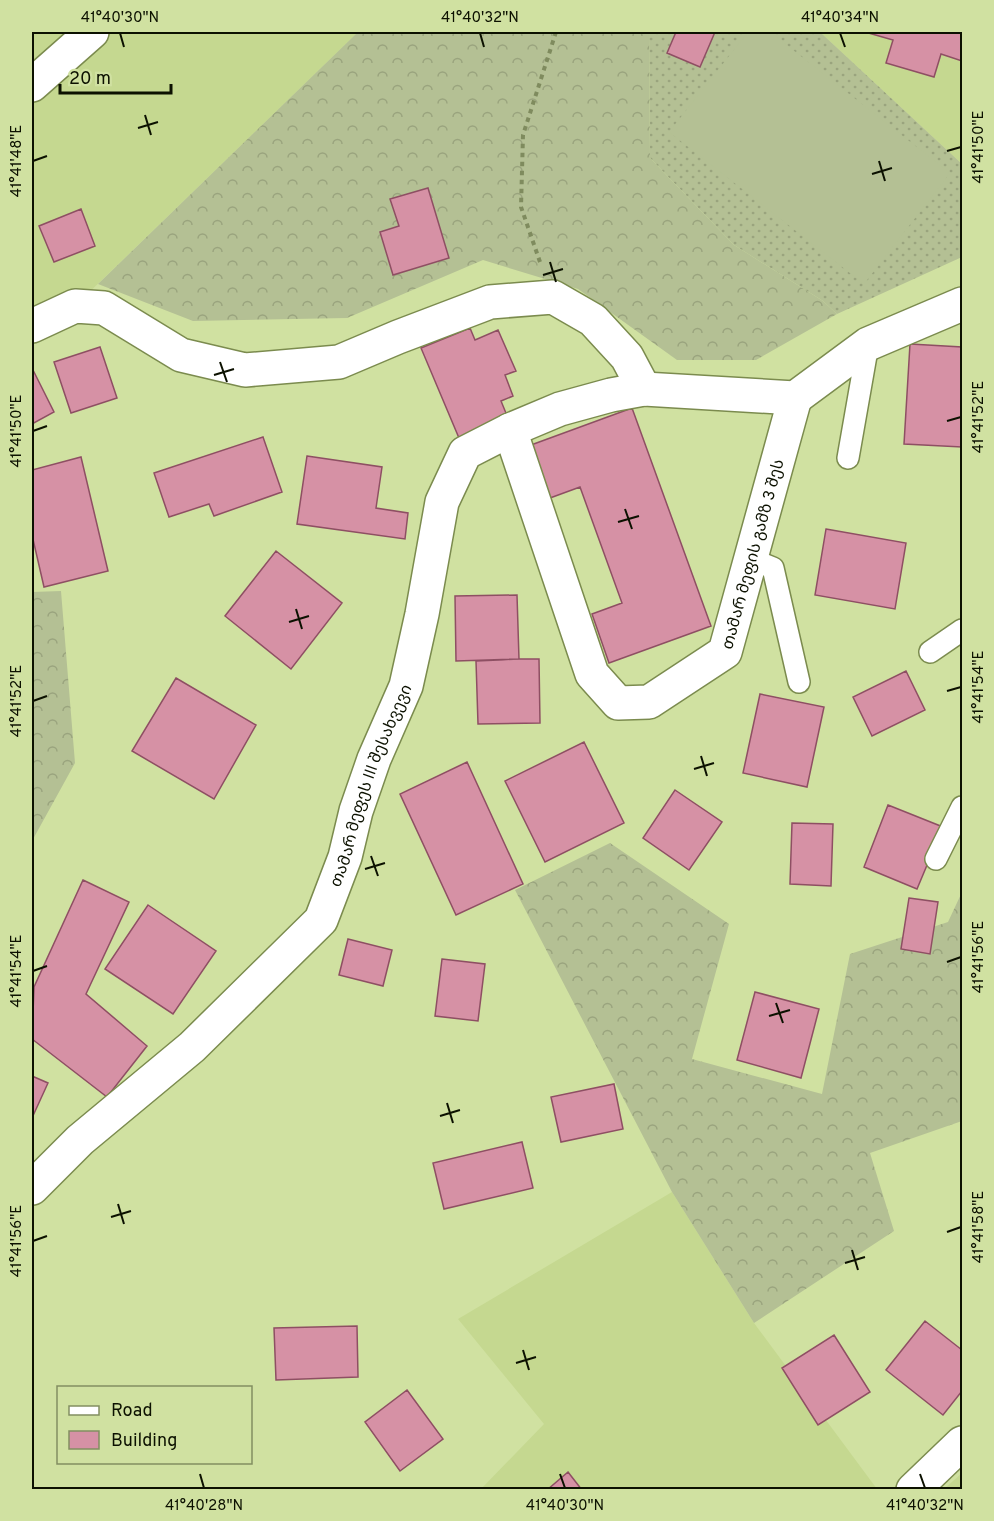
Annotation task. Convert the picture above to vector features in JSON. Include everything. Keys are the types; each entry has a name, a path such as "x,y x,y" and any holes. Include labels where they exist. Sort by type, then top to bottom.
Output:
{"street":[{"path":"32,85 92,32"},
{"path":"32,326 75,306 104,308 181,355 245,370 339,362 490,302 553,297 593,320 627,357 644,389"},
{"path":"795,398 868,344 963,304"},
{"name":"თამარ მეფეს III შესახვევი","path":"32,1188 80,1140 192,1047 321,920 345,857 356,811 374,759 406,687 442,502 465,453 510,430 560,409 610,395 644,389 795,398"},
{"name":"თამარ მეფის გამზ 3 შეს","path":"510,430 592,674 618,703 649,702 725,652 795,398"},
{"path":"913,1490 963,1443"}],"lane":[{"path":"848,458 868,344"},
{"path":"752,559 773,567 799,682"},
{"path":"930,652 963,630"},
{"path":"936,859 963,807"}],"path":[{"path":"553,297 521,207 523,135 556,32"}],"shaded area":[{"path":"32,32 358,32 75,306 32,326"},
{"path":"820,32 962,32 962,164"},
{"path":"672,1192 754,1323 877,1489 481,1489 544,1424 458,1319"},
{"path":"962,1473 962,1489 944,1489"}],"green space":[{"path":"358,32 649,32 650,158 734,245 823,301 837,314 756,360 677,360 578,289 483,260 347,318 193,321 98,284"},
{"path":"649,32 820,32 962,164 962,257 837,314 823,301 734,245 650,158"},
{"path":"748,32 770,32 950,173 864,284 669,132"},
{"path":"61,591 75,763 32,841 32,592"},
{"path":"610,843 729,924 692,1059 822,1094 850,954 948,922 962,892 962,1121 870,1153 894,1231 754,1323 672,1192 515,890"}],"building":[{"path":"676,32 715,32 700,67 667,53"},
{"path":"865,32 962,32 962,61 941,54 934,77 886,63 893,40"},
{"path":"428,188 449,258 393,275 380,232 399,226 390,199"},
{"path":"81,209 95,246 54,262 39,226"},
{"path":"470,328 475,340 498,330 516,371 505,375 513,396 501,401 508,418 459,438 421,348"},
{"path":"910,344 962,347 962,447 904,444"},
{"path":"100,347 117,398 71,413 54,362"},
{"path":"32,368 54,412 32,424"},
{"path":"632,408 711,626 609,663 592,614 622,603 580,487 550,498 531,445"},
{"path":"263,437 282,492 214,516 209,504 169,517 154,473"},
{"path":"307,456 382,467 376,508 408,513 405,539 297,524"},
{"path":"81,457 108,571 44,587 32,535 32,470"},
{"path":"826,529 906,543 895,609 815,595"},
{"path":"276,551 342,603 291,669 225,616"},
{"path":"517,595 519,659 456,661 455,596"},
{"path":"539,659 540,723 478,724 476,661"},
{"path":"906,671 925,710 872,736 853,697"},
{"path":"176,678 256,725 214,799 132,751"},
{"path":"760,694 824,707 807,787 743,773"},
{"path":"584,742 624,823 545,862 505,781"},
{"path":"467,762 523,884 456,915 400,794"},
{"path":"675,790 722,822 689,870 643,838"},
{"path":"888,805 943,827 917,889 864,867"},
{"path":"792,823 833,824 831,886 790,884"},
{"path":"83,880 129,902 86,994 147,1046 107,1097 32,1039 34,987"},
{"path":"909,898 938,902 930,954 901,949"},
{"path":"148,905 216,951 173,1014 105,969"},
{"path":"348,939 392,950 383,986 339,975"},
{"path":"442,959 485,964 478,1021 435,1016"},
{"path":"755,992 819,1009 801,1078 737,1060"},
{"path":"32,1076 48,1083 32,1118"},
{"path":"614,1084 623,1129 561,1142 551,1097"},
{"path":"522,1142 533,1188 444,1209 433,1163"},
{"path":"925,1321 962,1350 962,1391 943,1415 886,1370"},
{"path":"357,1326 358,1377 276,1380 274,1328"},
{"path":"834,1335 870,1392 818,1425 782,1368"},
{"path":"407,1390 443,1439 400,1471 365,1422"},
{"path":"568,1472 582,1490 547,1490"}]}
